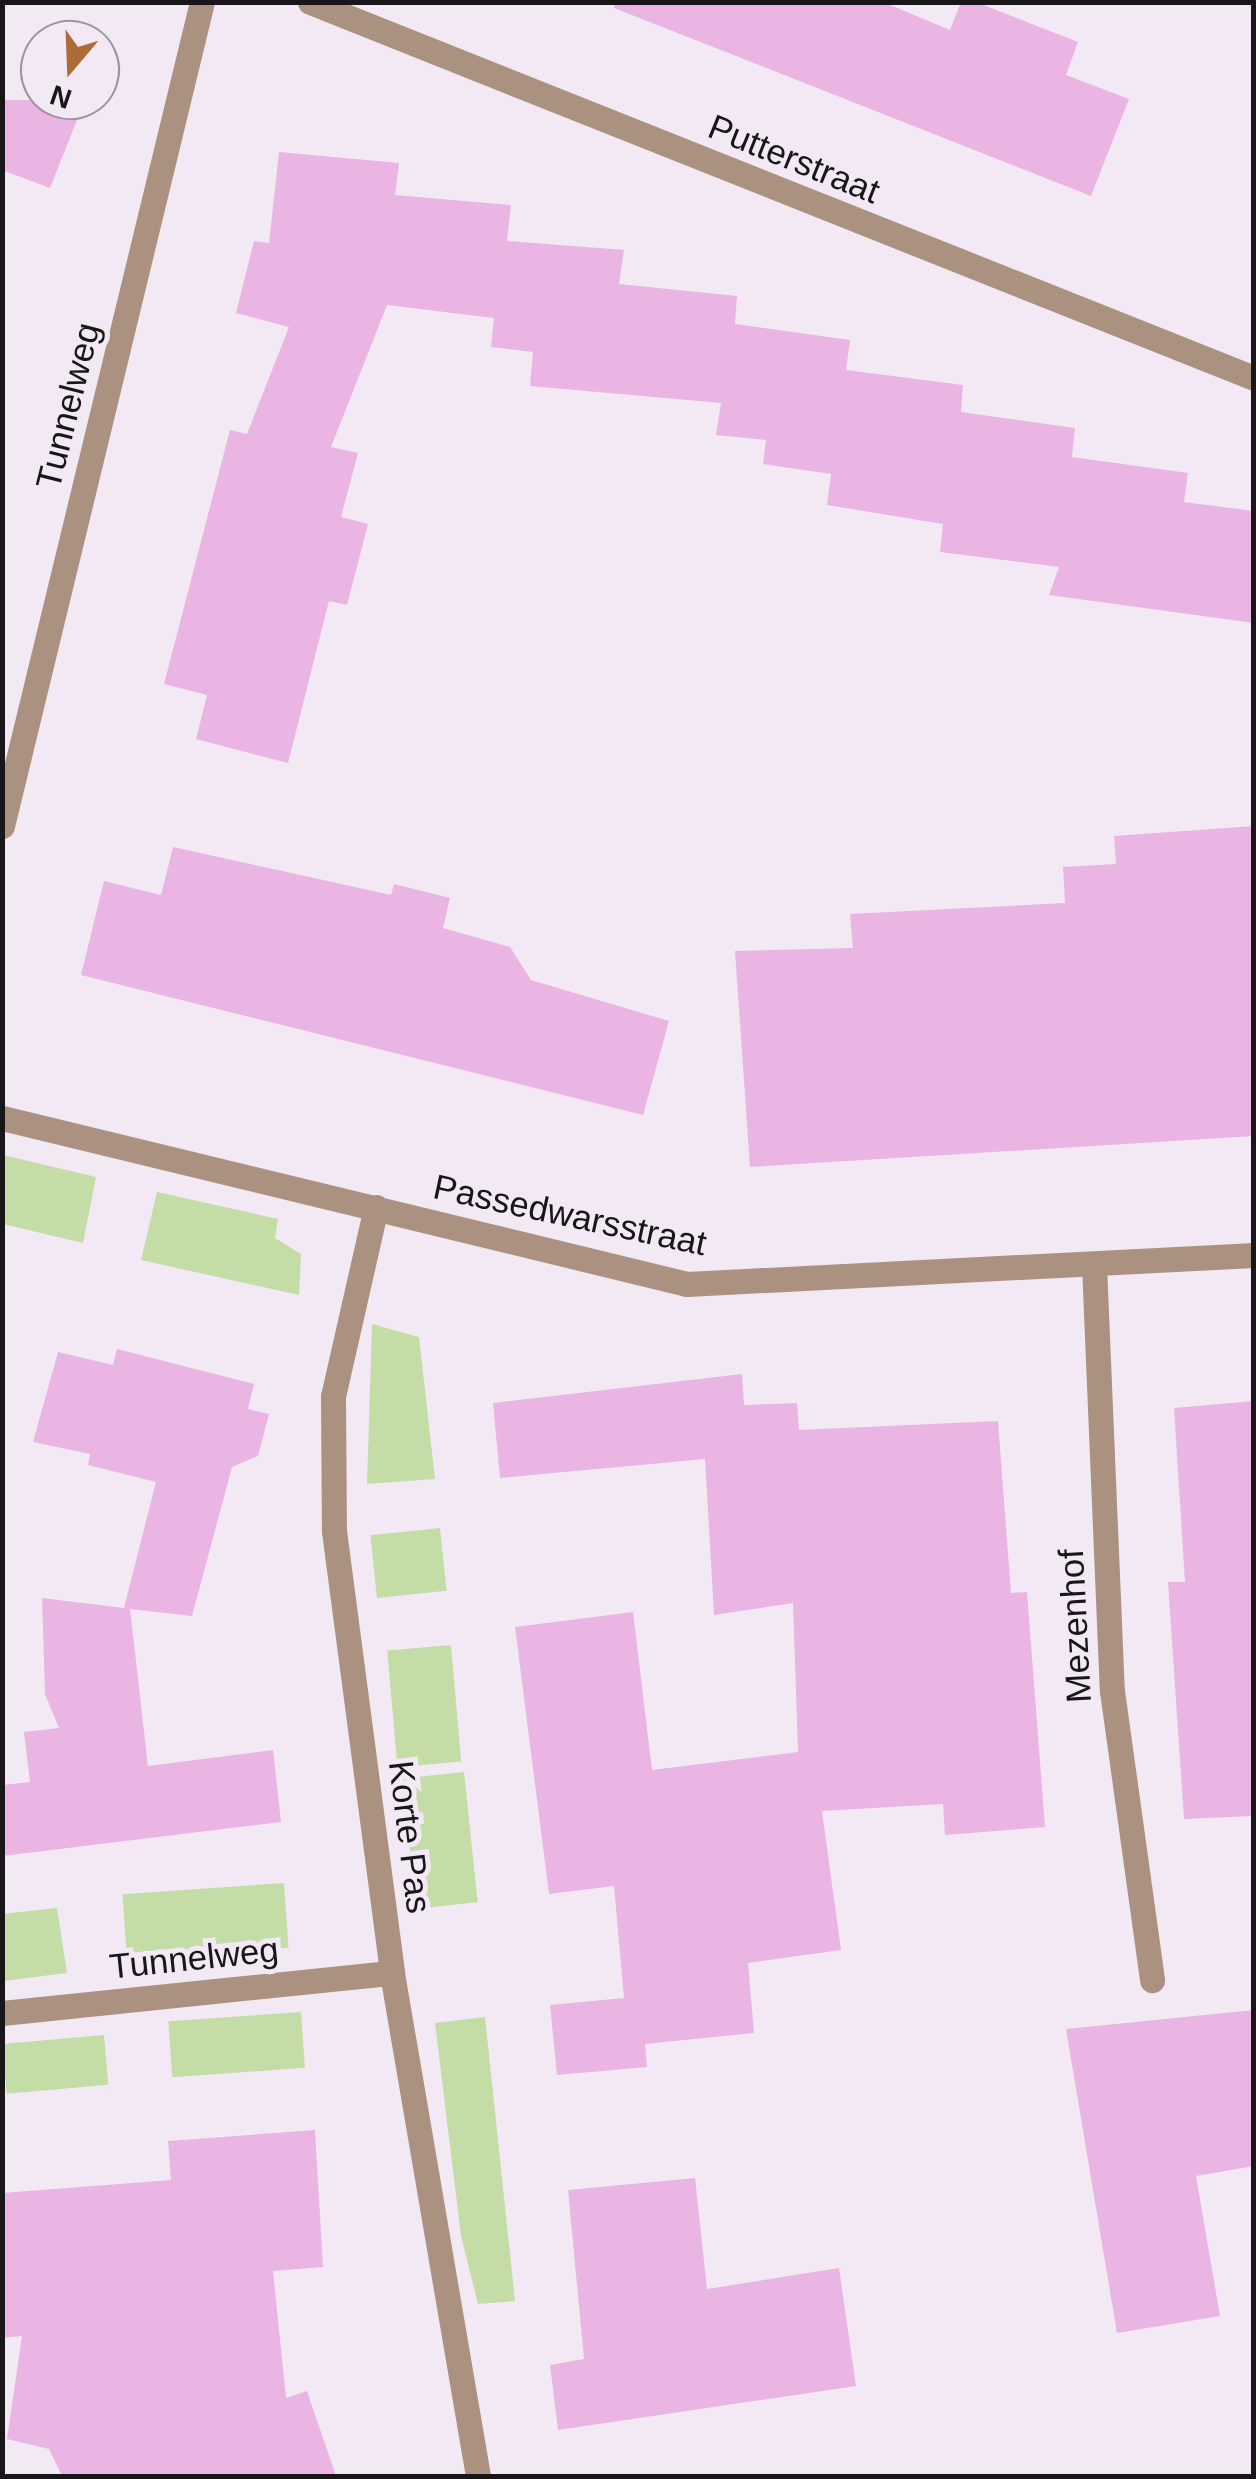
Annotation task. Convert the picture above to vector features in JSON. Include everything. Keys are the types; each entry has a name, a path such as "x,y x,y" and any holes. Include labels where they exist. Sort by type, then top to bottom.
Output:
{"street":[{"name":"Tunnelweg","path":"2,826 202,2"},
{"name":"Putterstraat","path":"310,2 1254,378"},
{"name":"Passedwarsstraat","path":"2,1118 688,1284 1254,1255"},
{"name":"Korte Pas","path":"376,1207 332,1396 334,1530 392,1973 478,2476"},
{"name":"Mezenhof","path":"1094,1265 1112,1691 1152,1980"},
{"name":"Tunnelweg","path":"2,2013 392,1973"}],"green space":[{"path":"3,1155 96,1177 83,1243 3,1224"},
{"path":"157,1192 278,1219 275,1238 301,1254 299,1295 141,1260"},
{"path":"372,1324 419,1337 435,1479 367,1484"},
{"path":"440,1528 447,1591 377,1598 370,1535"},
{"path":"451,1645 461,1762 397,1767 387,1651"},
{"path":"464,1772 478,1902 416,1909 402,1778"},
{"path":"284,1883 289,1948 127,1959 122,1894"},
{"path":"57,1908 67,1973 3,1981 3,1914"},
{"path":"301,2012 305,2068 172,2077 168,2021"},
{"path":"485,2017 515,2301 478,2304 461,2236 435,2023"},
{"path":"104,2035 108,2085 7,2094 2,2044"}],"building":[{"path":"615,2 883,2 950,30 961,2 976,2 1078,42 1066,75 1129,99 1091,196 614,8"},
{"path":"2,100 20,100 20,120 77,120 50,188 2,170"},
{"path":"279,152 399,163 395,195 511,205 507,241 624,250 619,284 737,296 735,324 850,340 846,370 963,385 961,412 1075,428 1072,457 1188,473 1184,502 1254,511 1254,623 1049,595 1059,567 940,552 943,524 827,505 831,474 763,464 766,440 716,435 721,403 530,386 533,352 491,347 494,318 387,305 331,447 358,453 341,517 368,524 347,605 329,601 288,763 196,739 207,695 164,684 230,430 247,434 289,327 236,313 254,241 269,243"},
{"path":"1254,826 1254,1136 750,1167 735,951 853,948 850,914 1065,903 1063,867 1116,864 1114,836"},
{"path":"173,847 391,895 394,884 450,898 443,928 510,947 531,980 669,1021 643,1115 81,975 104,881 161,895"},
{"path":"117,1349 254,1384 248,1409 269,1414 258,1456 232,1467 192,1616 130,1609 148,1766 273,1750 281,1822 2,1856 2,1785 30,1782 24,1732 59,1728 45,1694 42,1598 124,1608 156,1482 88,1465 90,1454 33,1442 58,1352 113,1365"},
{"path":"742,1374 744,1405 797,1403 799,1430 998,1421 1011,1593 1027,1592 1045,1827 945,1835 943,1804 822,1811 841,1950 748,1963 754,2033 645,2044 647,2067 557,2075 550,2005 624,1998 614,1886 549,1894 515,1627 633,1612 652,1770 798,1752 793,1603 714,1615 705,1459 500,1478 493,1403"},
{"path":"1254,1401 1254,1816 1184,1819 1168,1582 1185,1582 1174,1408"},
{"path":"1254,2010 1254,2166 1196,2176 1220,2316 1117,2333 1066,2029"},
{"path":"315,2130 323,2267 273,2271 286,2398 307,2391 336,2476 62,2476 49,2449 7,2439 22,2336 2,2338 2,2193 171,2180 168,2141"},
{"path":"695,2178 707,2289 839,2268 856,2386 558,2430 550,2365 584,2359 568,2190"}]}
